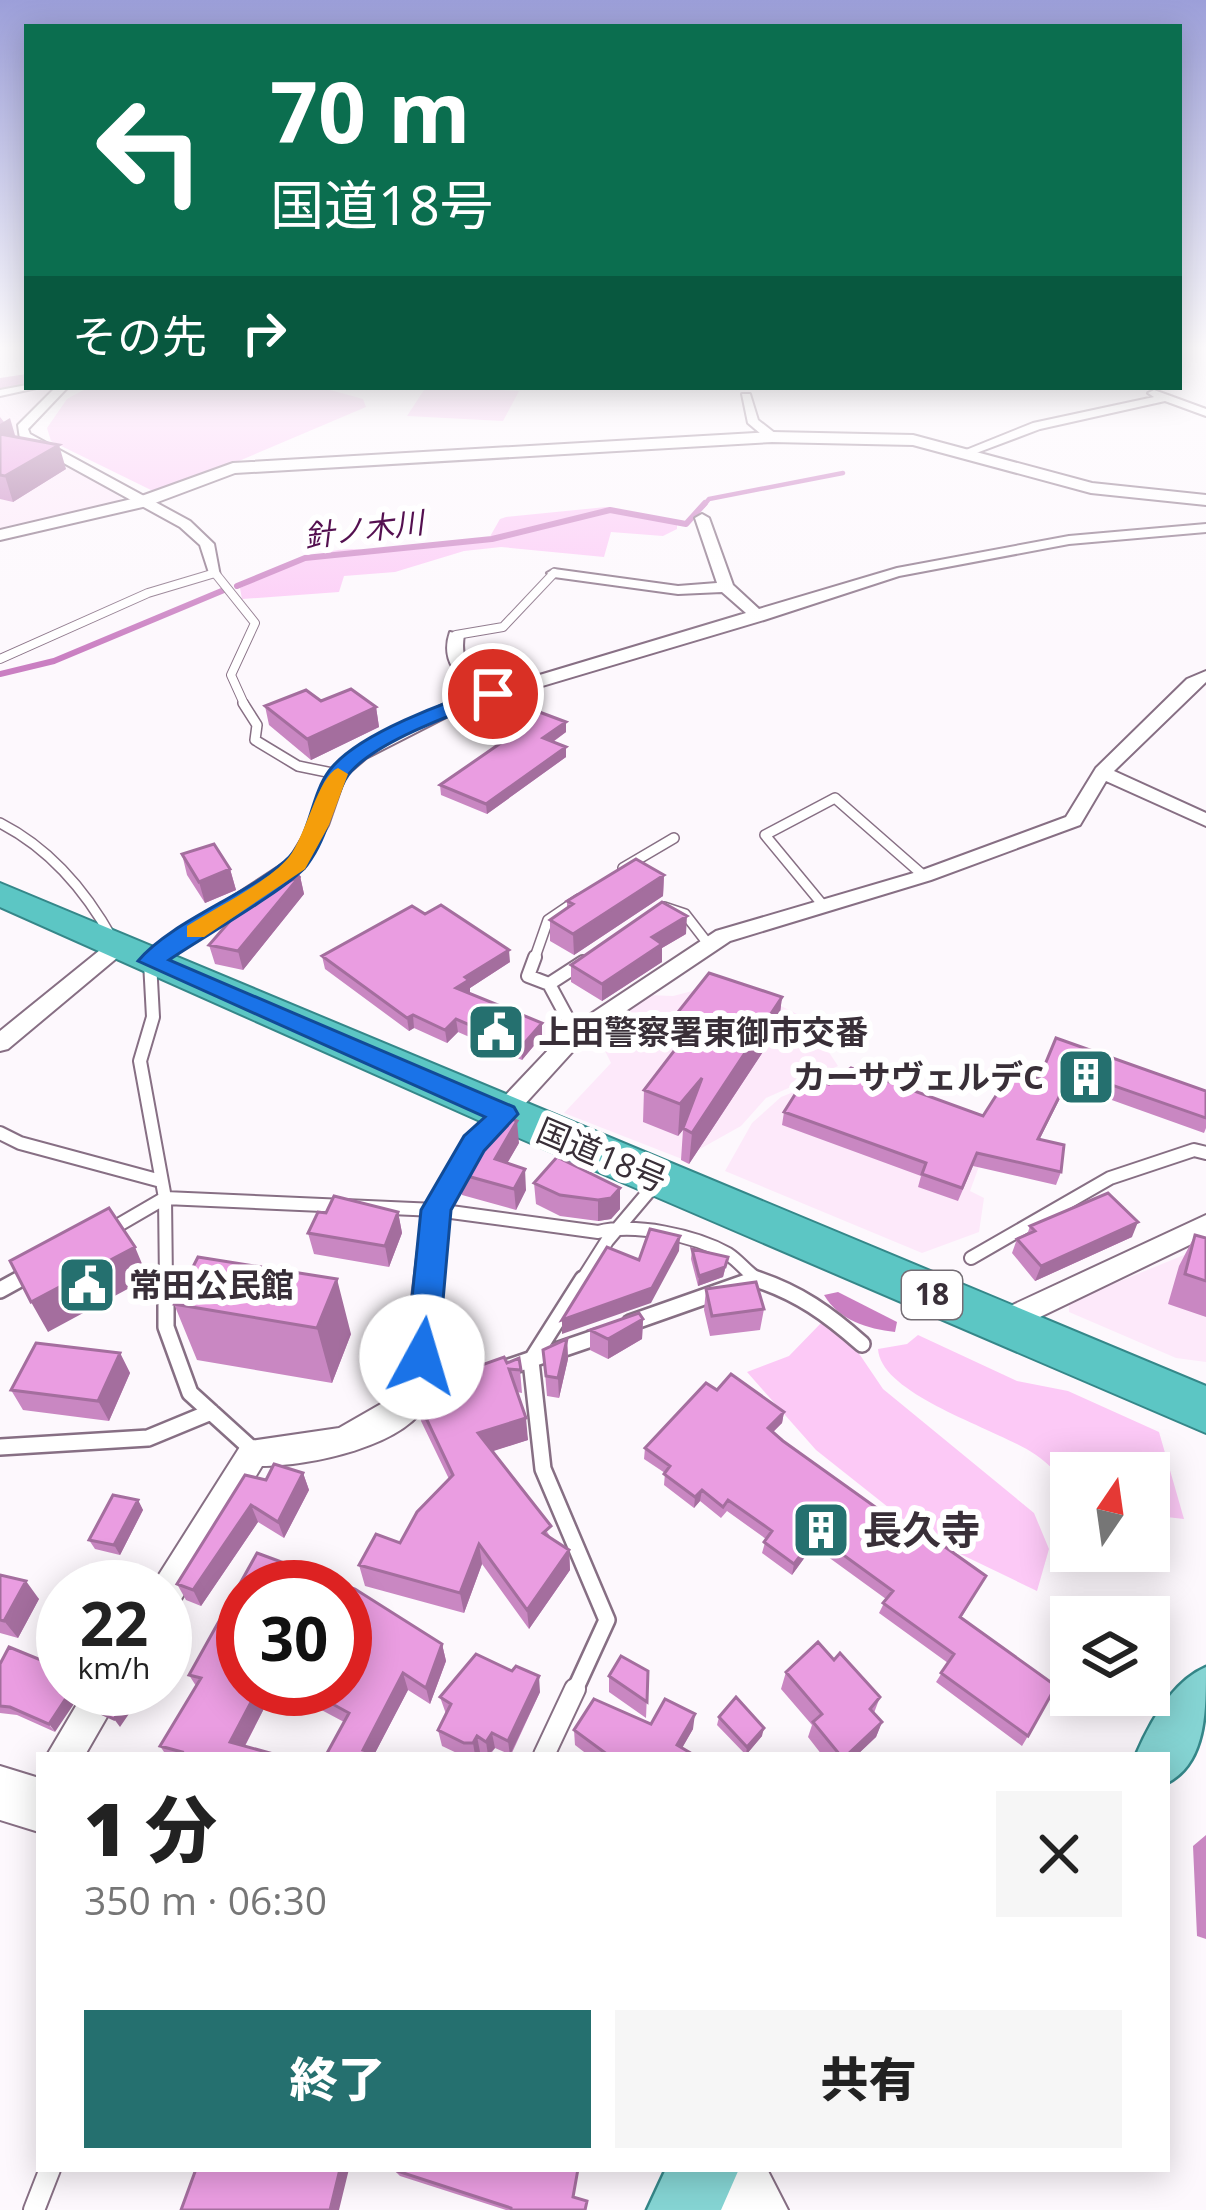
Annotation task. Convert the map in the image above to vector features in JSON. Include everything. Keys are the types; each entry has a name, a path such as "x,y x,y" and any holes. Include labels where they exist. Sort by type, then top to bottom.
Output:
{"highway":[{"name":"国道18号","path":"0,894 504,1114 1206,1410"}],"main road":[{"path":"1167,1752 1206,1695"},
{"path":"683,2210 702,2172"},
{"path":"731,2172 755,2210"}],"street":[{"path":"49,450 184,524 207,544 215,573"},
{"path":"0,535 141,502 233,468 544,450"},
{"path":"957,450 1091,488 1206,500"},
{"path":"967,452 972,450"},
{"path":"702,518 726,587 759,617"},
{"path":"0,1043 134,954 297,864 319,825 337,774 360,754 452,707 759,617 851,584 1069,540 1206,528"},
{"path":"554,573 678,590 726,587"},
{"path":"456,635 451,654 459,671 493,694"},
{"path":"186,1560 254,1452 290,1453 340,1443 384,1424 424,1396 436,1210 474,1144 576,1034 709,945 822,904 924,876 1073,821 1102,772 1193,682 1206,676"},
{"path":"1102,772 1206,820"},
{"path":"1001,1323 1206,1225"},
{"path":"67,1752 89,1716"}],"lane":[{"path":"0,659 148,593 215,573 254,623 231,660 230,689 257,725 255,740 298,766 337,774"},
{"path":"456,635 502,627 554,573"},
{"path":"822,904 765,835 835,798 924,876"},
{"path":"0,823 37,843 134,954 153,1017 140,1061 165,1198 166,1327 190,1393 254,1452"},
{"path":"616,872 674,838"},
{"path":"576,1034 549,984 528,976 548,920 590,895"},
{"path":"646,919 666,905 685,914 709,945"},
{"path":"549,984 588,958"},
{"path":"0,1132 20,1143 161,1181"},
{"path":"971,1258 1110,1178 1194,1150 1206,1153"},
{"path":"545,1752 607,1620 543,1469 531,1361 620,1227 659,1180"},
{"path":"90,1241 165,1198 436,1210 598,1232 620,1227 701,1243 731,1256 755,1279 791,1290 862,1344"},
{"path":"0,1290 50,1263"},
{"path":"495,1371 755,1279"},
{"path":"0,1447 148,1438 211,1412"},
{"path":"34,2210 49,2172"}],"shaded area":[{"path":"0,450 42,450 122,498 107,507 0,530"},
{"path":"70,450 265,450 239,461 153,491"},
{"path":"606,507 677,521 677,529 663,536 611,532 604,557 501,547 464,551 395,572 344,576 339,592 242,599 240,588 322,553 488,540 506,517"},
{"path":"719,975 807,1019 838,1066 766,1098 741,1126 682,1159 564,1113 611,1063 598,1037 647,995 673,996 700,989"},
{"path":"834,1076 992,1131 970,1191 984,1198 979,1232 922,1253 725,1171 752,1123 781,1097"},
{"path":"1206,1246 1206,1362 1176,1358 1069,1312 1069,1302"},
{"path":"838,1292 897,1322 895,1332 846,1317 824,1295"},
{"path":"823,1321 860,1355 883,1389 1034,1513 1049,1549 1037,1591 927,1538 816,1450 747,1372 789,1356"},
{"path":"918,1335 1017,1381 1068,1391 1159,1432 1165,1452 1050,1452 1050,1466 899,1382 884,1366 878,1349 907,1344"},
{"path":"1170,1470 1184,1519 1170,1517"}],"building":[{"path":"0,450 50,450 5,476 0,475"},
{"path":"351,689 376,707 307,739 265,706 306,690 321,701"},
{"path":"534,710 566,722 543,738 566,747 486,804 440,785 511,736 501,732"},
{"path":"214,844 230,869 199,882 182,854"},
{"path":"636,859 664,875 573,934 550,920 573,904 567,901"},
{"path":"300,876 238,951 209,945 244,905"},
{"path":"662,902 687,916 652,937 662,944 602,984 571,965"},
{"path":"441,905 509,950 465,977 469,980 456,988 542,1023 521,1047 456,1019 445,1030 413,1015 407,1018 322,956 412,906 425,914"},
{"path":"709,973 782,997 692,1133 683,1128 702,1078 680,1104 644,1090 694,1025 674,1017"},
{"path":"1056,1038 1206,1091 1206,1118 1072,1071 1038,1139 1064,1145 1061,1172 977,1153 962,1188 922,1174 926,1163 784,1112 806,1077 829,1084 851,1068 983,1116 1013,1069 1039,1079"},
{"path":"500,1114 517,1121 495,1159 525,1169 514,1189 460,1174"},
{"path":"557,1157 620,1188 611,1198 598,1200 560,1195 534,1183"},
{"path":"1108,1193 1138,1222 1041,1266 1017,1239 1035,1231 1030,1226"},
{"path":"334,1196 398,1212 385,1246 308,1233 318,1212 326,1213"},
{"path":"109,1208 135,1247 31,1302 10,1261"},
{"path":"650,1229 680,1236 652,1288 562,1320 607,1247 639,1260"},
{"path":"1195,1235 1206,1238 1206,1281 1185,1274"},
{"path":"692,1249 728,1257 725,1267 699,1276"},
{"path":"198,1257 337,1279 317,1328 174,1304"},
{"path":"756,1282 764,1309 712,1316 706,1289"},
{"path":"639,1313 643,1319 608,1339 590,1330"},
{"path":"567,1339 558,1378 546,1376 543,1350"},
{"path":"36,1343 120,1353 98,1401 11,1390"},
{"path":"504,1357 507,1363 519,1358 521,1370 509,1369 526,1418 478,1433 551,1526 543,1533 569,1550 527,1610 479,1544 460,1593 372,1569 372,1560 362,1560 376,1534 400,1543 417,1512 453,1475 417,1399 432,1392 428,1384"},
{"name":"長久寺","path":"731,1374 784,1412 768,1428 783,1441 927,1544 931,1537 986,1576 960,1617 1050,1682 1050,1697 1028,1736 941,1673 954,1654 883,1603 893,1591 816,1535 794,1564 764,1542 772,1531 728,1500 723,1507 702,1490 695,1497 664,1474 670,1466 645,1448 706,1383 717,1390"},
{"path":"274,1464 303,1473 278,1522 251,1505 192,1590 192,1560 245,1475 266,1480"},
{"path":"113,1495 138,1500 114,1545 89,1540"},
{"path":"0,1575 26,1581 4,1621 0,1620"},
{"path":"372,1600 442,1644 426,1688 403,1673 363,1750 370,1752 328,1752 347,1716 372,1716"},
{"path":"216,1627 216,1716 244,1716 230,1742 266,1752 182,1752 160,1746 178,1716 192,1716 192,1693 201,1678 192,1676 192,1670"},
{"path":"818,1642 834,1660 840,1653 880,1697 870,1709 882,1722 850,1752 838,1752 813,1722 822,1714 786,1672"},
{"path":"9,1647 36,1658 36,1716 54,1716 49,1724 0,1706 0,1664"},
{"path":"476,1654 512,1671 516,1666 539,1676 508,1741 492,1733 486,1742 477,1736 473,1743 464,1743 438,1730 451,1704 440,1697"},
{"path":"621,1656 648,1671 647,1702 609,1676"},
{"path":"736,1697 764,1728 747,1747 719,1717"},
{"path":"594,1699 651,1724 665,1699 695,1714 677,1745 689,1752 604,1752 574,1730"},
{"path":"195,2172 339,2172 330,2210 181,2210"},
{"path":"400,2172 577,2172 573,2197 587,2201 585,2210 511,2208"}],"waterway":[{"name":"針ノ木川","path":"703,506 709,499 843,473"},
{"name":"針ノ木川","path":"237,586 305,558 492,539 610,510 686,524 705,503"},
{"name":"針ノ木川","path":"0,674 54,661 224,590"}],"slow traffic":[{"path":"196,931 297,864 319,825 338,774"}],"place":[{"name":"上田警察署東御市交番","path":"496,1032"},
{"name":"カーサヴェルデC","path":"1086,1077"},
{"name":"常田公民館","path":"87,1285"},
{"name":"長久寺","path":"821,1530"}],"route":[{"path":"422,1357 436,1210 474,1144 504,1114 150,961 297,864 319,825 337,774 360,754 452,707 493,694"}]}
